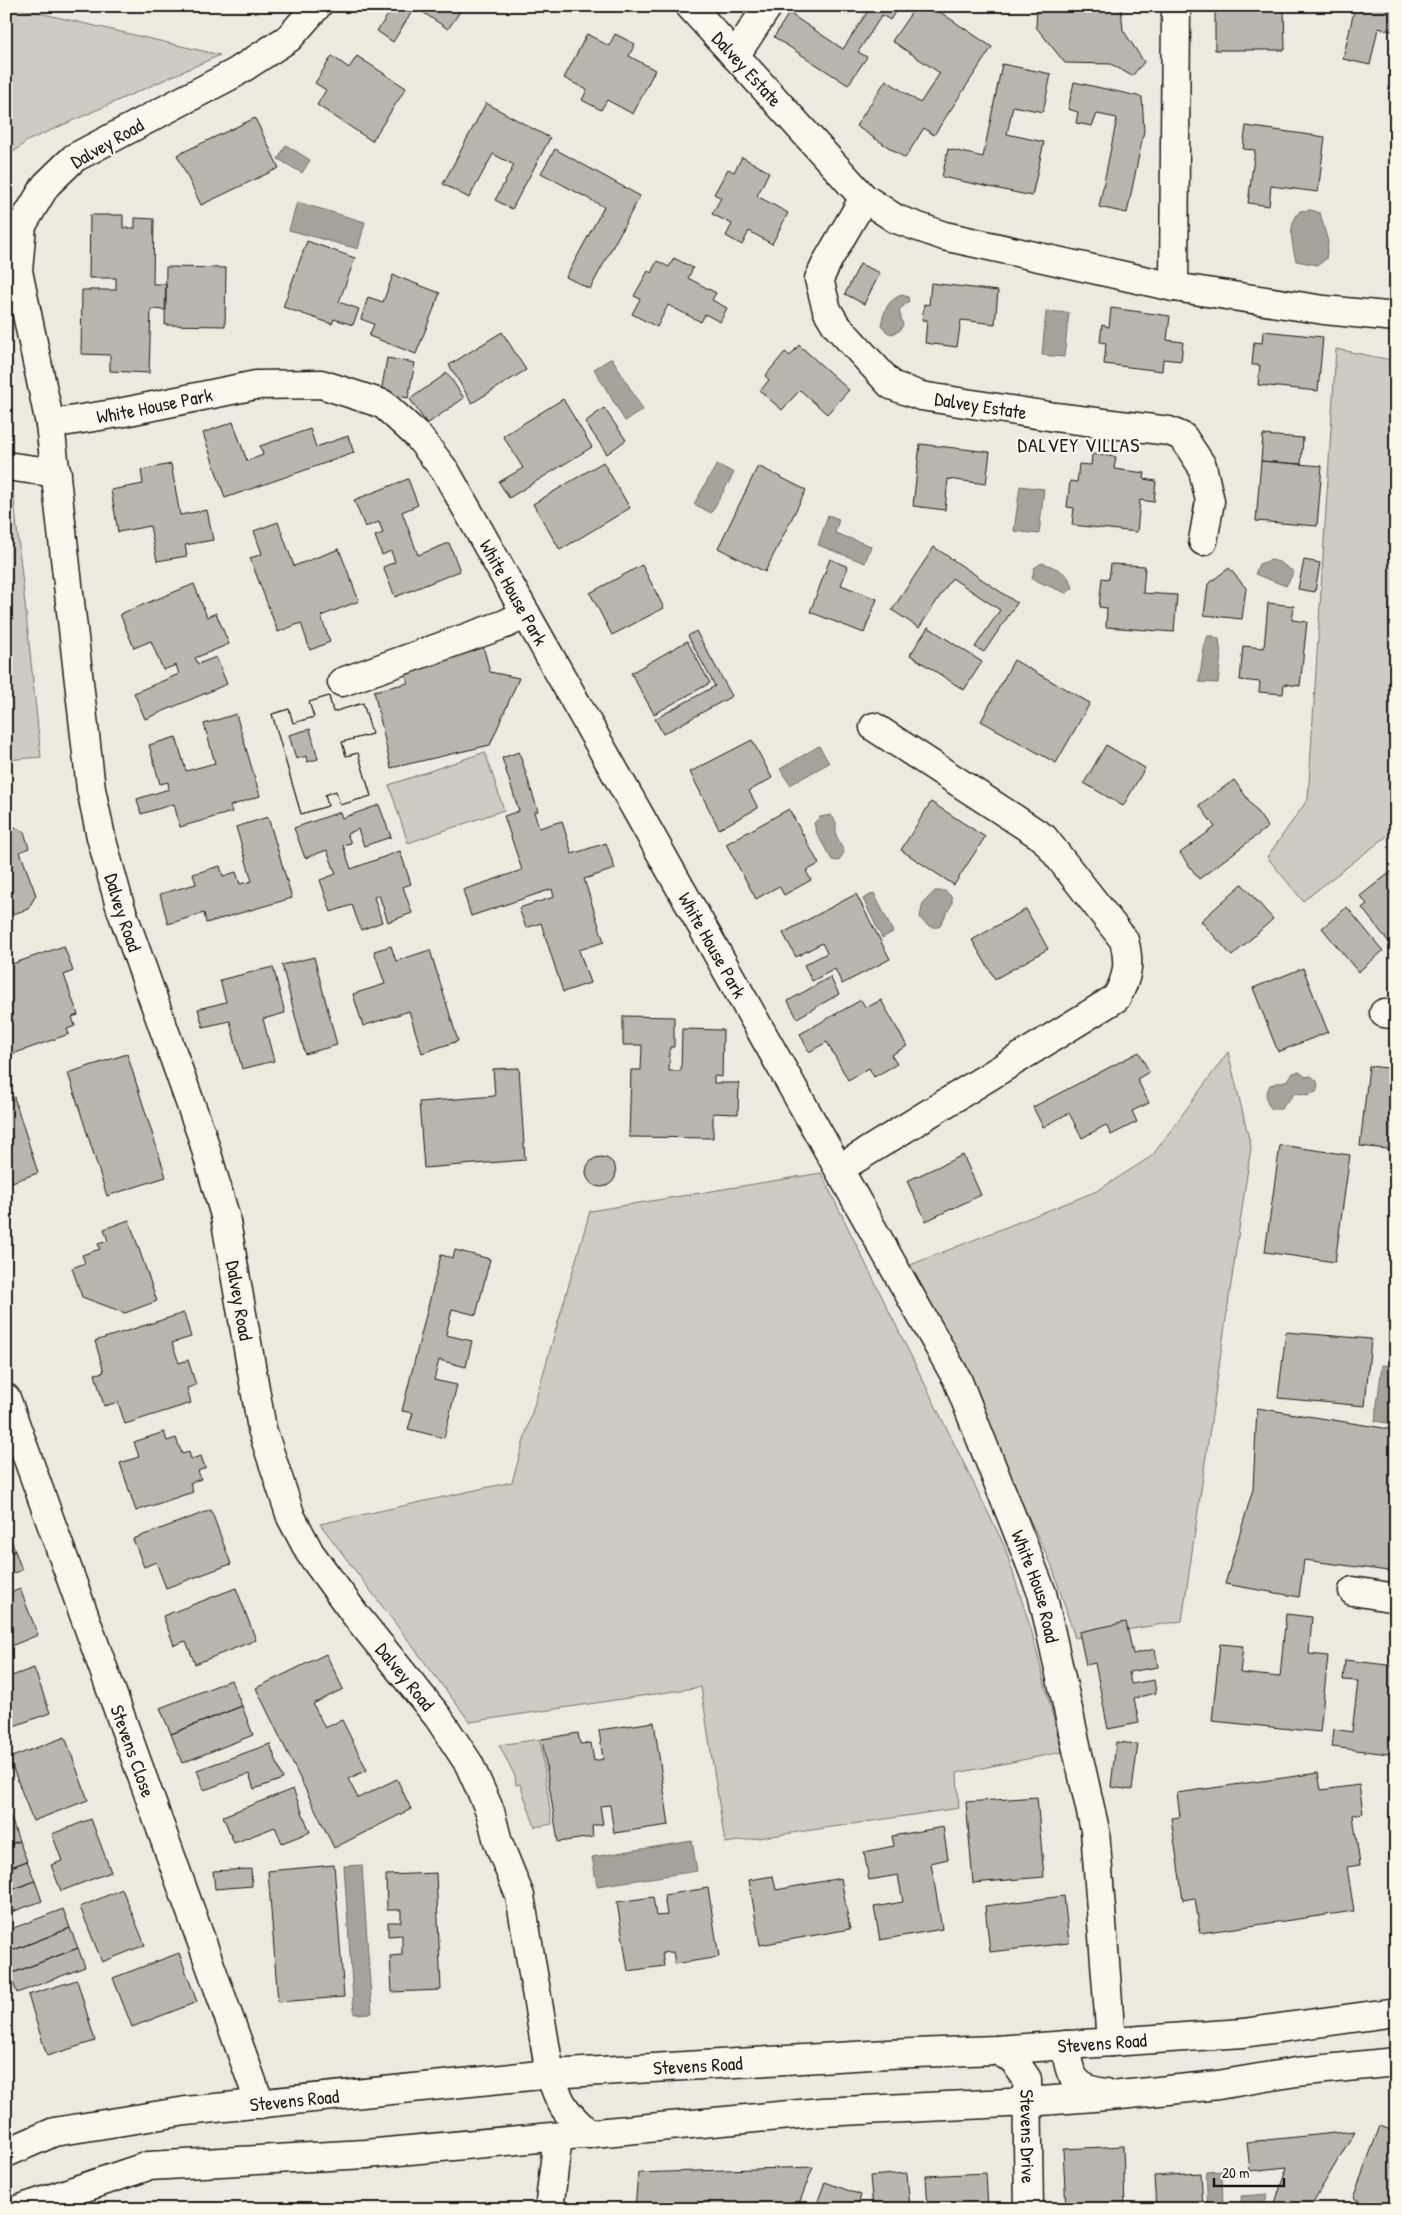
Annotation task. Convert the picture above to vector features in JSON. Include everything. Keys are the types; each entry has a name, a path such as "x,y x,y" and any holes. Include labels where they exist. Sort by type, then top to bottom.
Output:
{"street":[{"name":"Dalvey Road","path":"317,6 289,38 235,73 74,158 46,185 22,225 18,271 50,424 57,473 83,724 91,789 99,827 120,906 202,1136 224,1216 262,1428 291,1517 310,1553 357,1617 438,1717 469,1764 520,1896 550,2074 564,2110 589,2134"},
{"name":"Dalvey Estate","path":"690,6 864,198 896,219 944,236 1174,287 1324,310 1396,317"},
{"path":"735,56 768,6"},
{"path":"1174,287 1176,6"},
{"name":"Dalvey Estate","path":"864,198 828,260 820,279 822,293 826,310 836,324 891,385 921,396 1055,417 1169,430 1183,437 1202,466 1210,501 1203,541"},
{"name":"White House Park","path":"50,424 119,413 256,385 320,384 383,404 417,436 446,472 839,1169"},
{"path":"6,466 57,473"},
{"path":"342,682 505,624 526,614"},
{"path":"839,1169 1116,998 1124,985 1128,970 1128,955 1124,940 1044,838 874,727"},
{"name":"White House Road","path":"839,1169 958,1379 1042,1593 1094,1830 1111,2042"},
{"name":"Stevens Close","path":"6,1398 260,2104"},
{"path":"1353,1591 1396,1598"},
{"name":"Stevens Road","path":"8,2147 54,2132 186,2111 550,2074 888,2054 1066,2046 1243,2034 1396,2012"},
{"path":"1066,2046 1068,2068 1072,2077 1080,2085 1092,2092 1120,2095"},
{"name":"Stevens Drive","path":"996,2050 1013,2059 1023,2070 1027,2078 1029,2209"},
{"path":"20,2209 148,2166 366,2154 822,2112 1028,2102 1120,2095 1218,2085 1296,2072 1396,2062"},
{"path":"549,2209 558,2137"}],"shaded area":[{"path":"6,6 220,55 27,141 6,158"},
{"path":"286,145 310,160 302,173 278,159"},
{"path":"297,202 365,222 358,249 289,230"},
{"path":"1311,210 1320,213 1328,242 1326,259 1318,265 1296,261 1292,241 1292,228 1296,216 1300,211"},
{"path":"902,295 908,297 909,301 899,310 903,325 899,331 892,334 887,332 881,325 882,320 885,310 893,299"},
{"path":"1046,311 1069,313 1064,357 1042,355"},
{"path":"1336,349 1396,361 1396,829 1303,901 1267,857 1308,799"},
{"path":"612,358 643,410 625,421 594,369"},
{"path":"717,464 734,473 711,513 694,504"},
{"path":"1020,486 1044,489 1039,534 1014,531"},
{"path":"13,490 41,757 6,760 6,491"},
{"path":"828,515 839,519 835,533 871,546 865,563 818,545"},
{"path":"1271,560 1279,562 1294,572 1286,586 1255,574 1259,564"},
{"path":"1042,563 1057,569 1069,578 1073,588 1066,593 1032,579 1034,568"},
{"path":"1208,636 1219,639 1221,655 1218,683 1199,682 1205,642"},
{"path":"819,746 829,763 790,785 780,769"},
{"path":"485,752 504,810 408,843 389,785"},
{"path":"831,815 836,822 836,835 844,852 839,861 832,860 816,832 814,823 820,817"},
{"path":"935,891 945,891 952,897 952,904 939,927 927,925 920,917 923,903"},
{"path":"874,893 893,932 882,938 863,899"},
{"path":"1228,1052 1251,1147 1182,1621 1075,1638 1052,1566 908,1266 1097,1191 1152,1156"},
{"path":"1299,1072 1306,1077 1311,1076 1317,1081 1318,1087 1316,1092 1308,1095 1295,1093 1281,1109 1272,1109 1266,1098 1270,1085 1288,1080 1293,1073"},
{"path":"821,1173 1004,1545 1031,1629 1062,1752 957,1773 959,1808 725,1843 701,1687 470,1722 320,1524 512,1482 590,1211"},
{"path":"1382,1365 1396,1367 1393,1424 1375,1421"},
{"path":"540,1739 552,1824 535,1827 520,1784 516,1785 515,1776 499,1745"},
{"path":"692,1841 697,1871 597,1886 592,1857"},
{"path":"362,1865 372,2013 354,2014 344,1866"},
{"path":"1222,2171 1223,2209 1208,2209 1206,2172"},
{"path":"1268,2194 1262,2209 1242,2209 1241,2196"}],"building":[{"path":"394,6 464,6 448,29 415,7 393,42 377,31"},
{"path":"868,6 899,6 890,20 882,15 858,52 867,57 848,85 774,37 789,13 843,49 870,8"},
{"path":"916,6 931,6 992,47 934,135 924,128 905,158 856,126 886,80 920,103 940,73 892,41"},
{"path":"1037,6 1121,6 1123,30 1144,62 1132,76 1111,64 1065,63 1036,27"},
{"path":"1215,6 1284,6 1285,50 1215,50"},
{"path":"1355,6 1382,6 1382,8 1396,11 1396,32 1378,28 1370,65 1343,59"},
{"path":"587,34 609,46 615,34 635,44 629,56 655,70 633,114 607,100 601,110 582,100 587,90 564,78"},
{"path":"332,56 349,68 357,56 406,88 372,141 317,105 326,90 315,83"},
{"path":"1002,64 1051,74 1043,112 1013,106 1007,134 1044,142 1032,196 942,177 948,149 983,157"},
{"path":"1074,82 1142,97 1144,131 1127,213 1099,207 1117,118 1097,114 1092,126 1076,123 1078,112 1068,109"},
{"path":"486,103 550,138 512,209 495,200 514,165 493,154 469,198 443,184"},
{"path":"255,118 279,168 201,205 177,155"},
{"path":"1246,126 1325,137 1318,192 1271,186 1269,206 1248,203 1255,150 1243,149"},
{"path":"555,149 640,196 590,289 566,277 604,207 541,173"},
{"path":"742,157 769,172 757,196 788,213 772,244 749,231 742,245 726,236 732,224 712,214 721,198 714,194 728,169 734,172"},
{"path":"90,215 123,215 123,228 135,228 135,218 154,219 153,284 166,284 166,310 151,309 149,373 110,371 110,355 81,354 82,290 116,290 116,278 89,278"},
{"path":"307,241 355,258 339,302 359,309 353,325 334,319 332,324 283,307"},
{"path":"674,258 693,268 688,278 716,293 712,300 727,308 720,322 705,314 701,322 668,305 657,327 632,314 640,299 634,296 648,271 651,273 657,261 669,267"},
{"path":"860,264 880,273 864,304 845,294"},
{"path":"166,267 226,268 225,326 165,325"},
{"path":"393,275 440,293 416,354 369,336 374,324 361,319 368,297 383,302"},
{"path":"931,283 998,291 995,324 961,320 957,347 925,343 927,320 922,320 924,304 929,305"},
{"path":"1111,308 1170,316 1167,340 1183,342 1181,361 1163,359 1162,371 1104,364 1106,343 1100,342 1102,325 1109,327"},
{"path":"1263,331 1323,337 1318,391 1258,385 1260,365 1252,365 1254,342 1262,343"},
{"path":"502,332 526,370 472,403 449,365"},
{"path":"799,345 849,390 827,414 800,390 782,410 760,391 769,380 765,376 785,352 790,356"},
{"path":"387,358 415,363 408,398 381,393"},
{"path":"447,373 464,398 427,424 410,399"},
{"path":"563,399 592,447 509,498 499,482 523,468 503,436"},
{"path":"604,408 626,440 607,454 585,422"},
{"path":"233,422 247,461 263,455 260,446 310,429 316,447 348,436 354,453 225,498 203,433"},
{"path":"1263,435 1303,438 1301,464 1261,461"},
{"path":"920,444 990,452 986,484 948,479 945,510 913,506"},
{"path":"1092,454 1116,457 1114,469 1145,473 1144,479 1156,481 1154,502 1140,500 1137,532 1072,525 1074,508 1067,507 1070,481 1077,482 1079,464 1091,465"},
{"path":"1261,461 1322,466 1317,526 1256,521"},
{"path":"603,462 630,508 560,550 533,504"},
{"path":"171,464 180,515 207,510 213,540 185,545 187,556 157,561 150,526 118,532 111,490 143,484 141,470"},
{"path":"758,466 806,490 765,572 718,548"},
{"path":"408,479 418,505 402,512 418,555 449,543 460,571 395,597 383,567 395,562 391,551 382,555 375,536 383,533 379,522 365,527 354,500"},
{"path":"278,522 294,566 339,549 359,601 321,616 330,642 310,650 301,623 278,632 250,558 262,554 254,531"},
{"path":"934,547 1017,603 984,652 975,647 1000,610 952,578 919,628 892,610"},
{"path":"830,559 848,567 841,585 877,599 864,633 810,612"},
{"path":"1304,560 1320,563 1315,592 1298,589"},
{"path":"1111,564 1145,566 1143,593 1177,595 1174,632 1106,627 1107,608 1099,607 1102,578 1109,579"},
{"path":"642,565 664,608 612,635 590,593"},
{"path":"1229,568 1246,588 1242,619 1204,615 1208,584"},
{"path":"194,584 207,617 216,613 229,644 195,658 198,664 216,657 227,684 145,719 134,693 179,674 176,665 163,670 151,641 134,648 120,614"},
{"path":"1268,603 1294,606 1292,620 1307,622 1300,686 1284,684 1283,694 1259,692 1260,682 1240,680 1243,646 1264,648"},
{"path":"928,627 982,662 964,690 910,655"},
{"path":"696,631 732,696 663,734 655,719 715,686 688,636"},
{"path":"687,641 710,683 654,714 631,673"},
{"path":"483,646 490,672 519,678 490,745 391,768 374,691 408,683 405,673"},
{"path":"1014,660 1090,703 1056,763 981,721"},
{"path":"329,696 333,712 363,703 372,734 342,742 346,756 358,753 371,796 340,805 336,791 325,795 328,806 301,814 272,714 289,709 293,723 314,717 309,702","holes":["310,729 318,759 307,762 306,756 296,759 289,735"]},
{"path":"329,696 333,712 363,703 372,734 342,742 346,756 358,753 371,796 340,805 336,791 325,795 328,806 301,814 272,714 289,709 293,723 314,717 309,702"},
{"path":"236,714 260,796 230,806 232,812 180,827 174,804 141,814 137,799 169,789 168,782 160,784 149,745 176,737 186,771 215,763 204,724"},
{"path":"752,740 772,778 749,791 758,808 719,829 690,772"},
{"path":"1106,745 1145,768 1123,806 1084,783"},
{"path":"519,752 538,811 534,812 539,828 562,821 572,854 606,843 615,869 584,879 604,942 579,950 590,983 563,992 541,923 526,928 519,908 554,897 552,889 471,916 463,890 522,870 504,816 519,811 502,758"},
{"path":"1234,780 1268,827 1199,879 1180,853 1215,827 1199,805"},
{"path":"931,802 985,837 954,885 901,850"},
{"path":"379,805 391,837 364,846 358,829 347,834 351,843 343,845 351,869 400,851 411,884 403,887 412,913 388,922 379,895 374,897 382,922 361,930 352,905 331,912 320,880 336,874 327,850 305,858 294,828 340,812 342,818"},
{"path":"789,809 819,864 806,871 811,880 784,895 779,886 756,899 726,844"},
{"path":"268,817 292,898 206,923 204,913 168,924 160,894 196,884 193,874 220,866 223,876 236,872 240,884 252,881 236,827"},
{"path":"7,823 24,832 29,848 20,852 36,895 28,909 13,914 11,909 6,911"},
{"path":"1396,868 1396,943 1392,946 1362,908 1367,904 1360,896"},
{"path":"1242,884 1273,919 1232,956 1201,921"},
{"path":"856,894 890,959 842,984 835,969 812,981 804,965 827,953 822,943 796,957 783,933"},
{"path":"1347,907 1383,951 1358,972 1322,928"},
{"path":"1026,909 1048,949 995,979 972,940"},
{"path":"64,946 73,971 64,975 78,1015 72,1017 75,1026 67,1029 69,1034 10,1055 6,1043 6,966"},
{"path":"391,946 396,961 430,950 458,1041 422,1053 409,1011 363,1026 353,994 385,984 374,951"},
{"path":"314,957 337,1045 305,1054 282,965"},
{"path":"273,967 285,1013 263,1019 274,1061 242,1069 230,1021 203,1027 198,1009 226,1002 220,980"},
{"path":"1303,968 1328,1032 1278,1052 1253,988"},
{"path":"830,977 839,994 797,1018 788,1001"},
{"path":"861,1000 866,1008 881,1000 907,1046 891,1055 897,1064 874,1077 869,1068 848,1080 827,1042 809,1052 800,1034"},
{"path":"623,1016 674,1017 674,1047 670,1047 669,1071 681,1071 682,1029 723,1030 722,1077 714,1076 714,1083 739,1083 738,1114 713,1113 713,1138 629,1137 631,1070 641,1070 642,1045 623,1045"},
{"path":"1139,1052 1149,1072 1137,1079 1149,1103 1132,1111 1137,1122 1111,1135 1106,1125 1082,1138 1069,1113 1043,1127 1033,1107"},
{"path":"127,1054 166,1177 107,1196 68,1073"},
{"path":"1369,1066 1396,1069 1396,1150 1360,1146"},
{"path":"519,1068 525,1160 424,1168 419,1102 495,1096 493,1069"},
{"path":"14,1097 38,1173 6,1184 6,1100"},
{"path":"1280,1145 1350,1155 1335,1262 1265,1252"},
{"path":"963,1155 981,1195 926,1221 907,1181"},
{"path":"601,1157 612,1161 616,1172 612,1183 601,1187 590,1183 586,1172 590,1161"},
{"path":"129,1220 157,1301 125,1313 82,1297 72,1268 85,1263 82,1255 100,1249 98,1244 108,1241 104,1229"},
{"path":"455,1250 490,1259 476,1315 452,1309 446,1335 472,1341 466,1367 439,1360 434,1380 457,1385 444,1438 408,1429 413,1413 402,1411 441,1255 453,1258"},
{"path":"184,1313 191,1337 172,1343 179,1363 188,1360 196,1385 187,1388 191,1403 125,1424 118,1402 104,1406 95,1374 104,1372 95,1341"},
{"path":"1286,1332 1371,1339 1365,1406 1278,1398"},
{"path":"1257,1408 1396,1430 1396,1572 1304,1560 1299,1597 1225,1584 1253,1489"},
{"path":"164,1432 167,1441 176,1438 182,1454 189,1452 191,1459 201,1456 205,1468 198,1471 201,1479 190,1483 193,1492 136,1511 120,1463 139,1457 134,1442"},
{"path":"211,1510 231,1564 166,1588 156,1562 144,1567 133,1539"},
{"path":"8,1531 15,1551 6,1554 6,1532"},
{"path":"15,1551 22,1570 6,1576 6,1554"},
{"path":"236,1588 256,1640 195,1664 186,1641 174,1645 163,1616"},
{"path":"20,1589 38,1635 6,1648 6,1595"},
{"path":"1286,1614 1312,1617 1309,1654 1328,1656 1320,1732 1212,1721 1220,1644 1243,1646 1240,1673 1280,1677"},
{"path":"1126,1622 1133,1654 1155,1649 1158,1667 1129,1672 1131,1684 1154,1680 1156,1693 1134,1698 1139,1723 1108,1729 1095,1663 1086,1665 1079,1632"},
{"path":"326,1654 343,1689 313,1704 325,1728 342,1720 367,1770 348,1779 358,1798 397,1779 411,1809 334,1848 256,1688"},
{"path":"1345,1660 1396,1666 1396,1755 1332,1747 1334,1729 1352,1732 1358,1681 1343,1680"},
{"path":"34,1668 50,1713 11,1727 6,1715 6,1678"},
{"path":"231,1680 242,1706 171,1734 160,1708"},
{"path":"242,1706 253,1735 182,1763 171,1734"},
{"path":"654,1722 669,1825 614,1833 610,1805 600,1806 603,1824 592,1826 593,1837 558,1842 542,1739 578,1733 580,1744 591,1743 594,1761 603,1759 599,1730"},
{"path":"65,1737 88,1800 33,1821 9,1758"},
{"path":"1116,1742 1138,1744 1132,1790 1111,1787"},
{"path":"270,1744 283,1779 254,1789 249,1774 204,1790 197,1770"},
{"path":"1318,1773 1321,1790 1359,1785 1363,1813 1353,1815 1360,1865 1347,1867 1354,1911 1200,1933 1195,1898 1183,1900 1171,1818 1180,1817 1177,1793"},
{"path":"293,1789 310,1832 282,1843 275,1827 234,1843 223,1816"},
{"path":"1037,1797 1044,1877 973,1883 966,1802"},
{"path":"6,1807 12,1821 6,1823"},
{"path":"91,1819 111,1872 61,1891 51,1865 62,1861 52,1834"},
{"path":"12,1821 19,1841 6,1846 6,1823"},
{"path":"943,1827 948,1859 931,1863 942,1929 880,1940 874,1907 903,1902 898,1875 869,1880 864,1852 894,1846 892,1836"},
{"path":"19,1841 27,1861 6,1869 6,1846"},
{"path":"27,1861 35,1881 6,1892 6,1869"},
{"path":"334,1865 344,1997 278,2002 268,1871"},
{"path":"251,1869 252,1886 215,1889 213,1871"},
{"path":"436,1873 441,1990 392,1992 390,1956 402,1955 402,1935 388,1936 388,1922 401,1922 401,1910 387,1910 386,1875"},
{"path":"773,1876 776,1890 841,1878 850,1929 760,1945 749,1880"},
{"path":"35,1881 42,1901 6,1914 6,1892"},
{"path":"708,1888 719,1957 675,1964 673,1952 662,1953 664,1966 628,1971 617,1902 653,1897 656,1916 667,1915 664,1895"},
{"path":"122,1889 145,1945 102,1962 80,1907"},
{"path":"1064,1896 1069,1943 990,1952 985,1906"},
{"path":"63,1909 70,1928 6,1953 6,1931"},
{"path":"70,1928 78,1948 10,1974 6,1964 6,1953"},
{"path":"78,1948 85,1967 17,1993 10,1974"},
{"path":"179,1953 197,2002 132,2027 113,1978"},
{"path":"77,1980 95,2041 47,2056 28,1995"},
{"path":"1380,2126 1396,2132 1396,2209 1382,2209 1353,2198"},
{"path":"1355,2131 1309,2209 1273,2209 1287,2167 1250,2171 1247,2142"},
{"path":"1123,2146 1125,2209 1066,2209 1063,2149"},
{"path":"813,2167 797,2209 635,2209 638,2173"},
{"path":"907,2173 910,2209 873,2209 870,2176"},
{"path":"986,2173 988,2209 928,2209 926,2176"},
{"path":"1201,2173 1203,2209 1156,2209 1154,2176"},
{"path":"825,2182 861,2195 857,2209 815,2209"}],"district":[{"name":"DALVEY VILLAS","path":"1079,445"}]}
